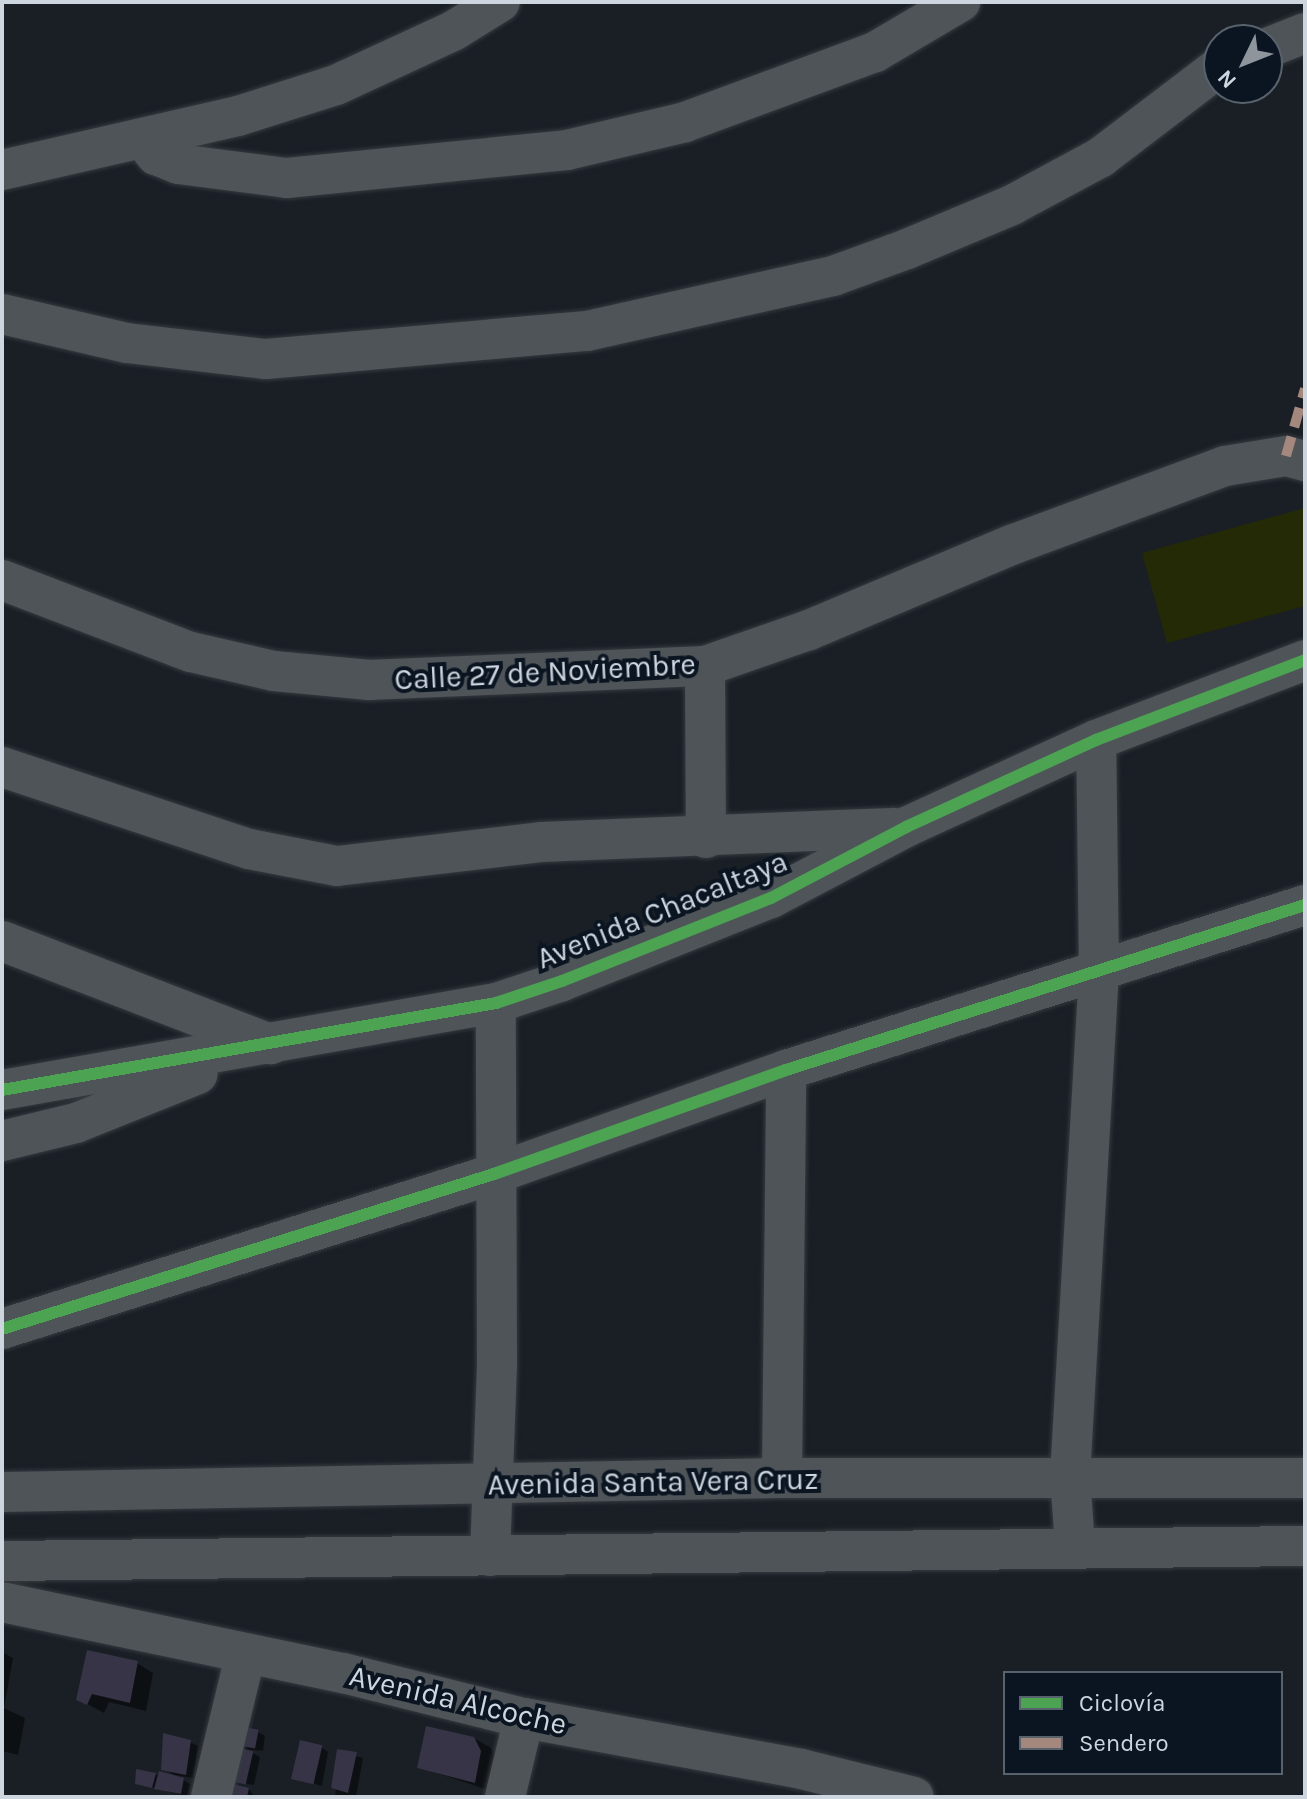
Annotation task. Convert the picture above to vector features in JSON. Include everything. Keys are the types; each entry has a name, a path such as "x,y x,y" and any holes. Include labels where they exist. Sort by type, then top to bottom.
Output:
{"street":[{"path":"2,170 143,139 336,85 453,31 500,2"},
{"path":"143,139 156,155 178,164 287,178 567,150 685,122 875,52 960,2"},
{"path":"1283,42 1305,33"},
{"path":"2,314 127,343 266,359 587,331 833,276 907,249 1012,205 1101,157 1203,79"},
{"name":"Calle 27 de Noviembre","path":"2,580 191,652 274,671 370,680 705,666 809,630 1000,550 1225,466 1286,456 1305,461"},
{"name":"Avenida Chacaltaya","path":"2,1090 272,1045 496,1003 757,904 906,827 1096,740 1305,660"},
{"path":"705,666 706,838"},
{"path":"1075,1546 1070,1477 1099,971 1096,740"},
{"path":"2,767 249,849 337,866 541,842 706,838 906,827"},
{"path":"2,1329 494,1174 786,1070 1305,905"},
{"path":"2,941 272,1045"},
{"path":"490,1556 497,1366 494,1174 496,1003"},
{"path":"2,1141 76,1123 272,1045"},
{"path":"782,1478 786,1070"},
{"name":"Avenida Santa Vera Cruz","path":"2,1492 491,1487 782,1478 1305,1478"},
{"path":"2,1561 1075,1546 1305,1546"},
{"name":"Avenida Alcoche","path":"2,1602 245,1656 343,1673 798,1783 914,1797"},
{"path":"211,1797 245,1656"},
{"path":"505,1797 524,1718"}],"green space":[{"path":"1305,508 1305,606 1167,643 1142,553"}],"building":[{"path":"87,1650 138,1661 130,1703 92,1694 87,1705 76,1700"},
{"path":"239,1726 259,1730 255,1748 235,1745"},
{"path":"426,1726 474,1737 481,1751 475,1783 417,1768"},
{"path":"163,1733 191,1740 186,1775 161,1770"},
{"path":"300,1740 322,1745 313,1784 291,1779"},
{"path":"226,1745 253,1751 246,1784 218,1778"},
{"path":"337,1749 357,1752 348,1793 331,1788"},
{"path":"136,1769 156,1773 152,1788 135,1784"},
{"path":"159,1771 184,1778 181,1794 154,1789"},
{"path":"221,1781 249,1788 247,1797 217,1797"}],"marked path":[{"path":"1286,456 1305,389"}],"cycle path":[{"path":"2,1090 496,1003 562,981 771,898 906,827 1096,740 1305,660"},
{"path":"2,1329 494,1174 786,1070 1305,905"}]}
